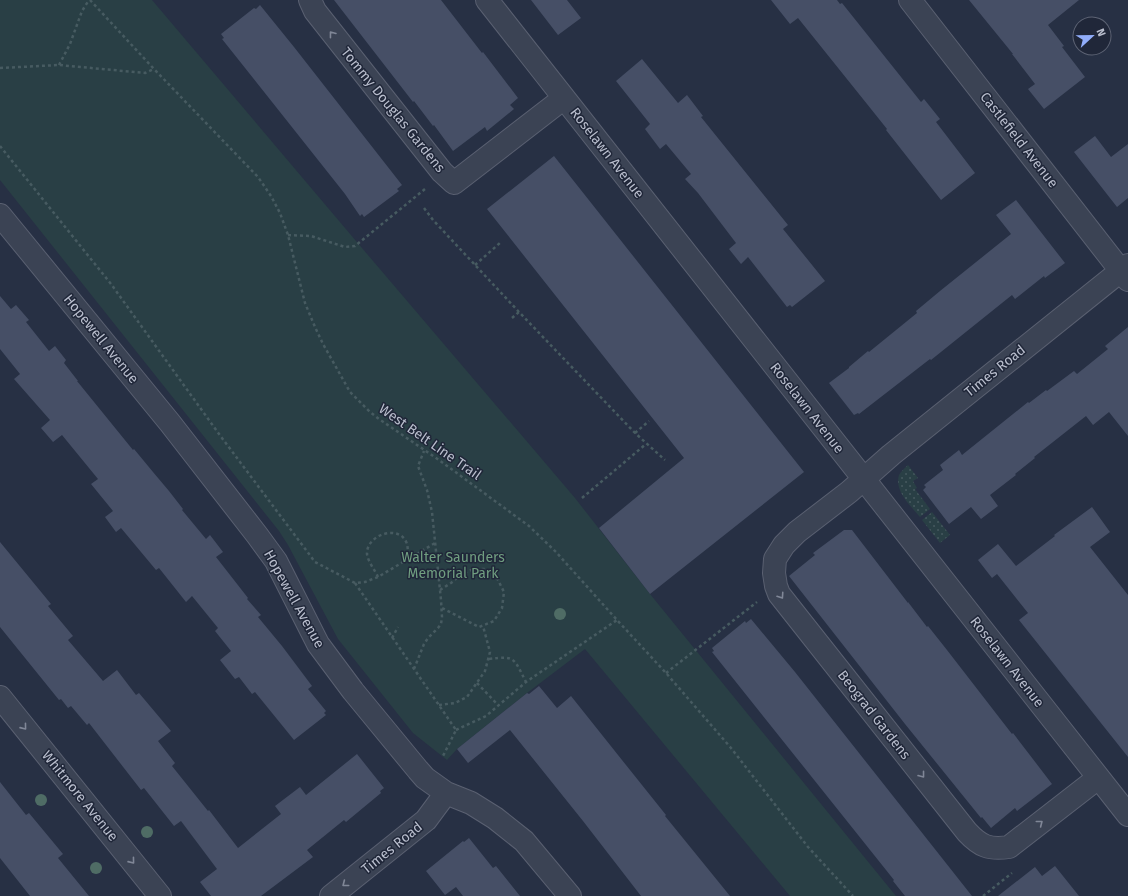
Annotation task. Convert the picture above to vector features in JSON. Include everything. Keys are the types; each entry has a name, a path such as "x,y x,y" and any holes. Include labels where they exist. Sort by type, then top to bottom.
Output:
{"street":[{"name":"Tommy Douglas Gardens","path":"310,0 314,11 442,172 454,183 564,98"},
{"name":"Roselawn Avenue","path":"487,0 1128,815"},
{"name":"Castlefield Avenue","path":"910,0 1126,272"},
{"name":"Hopewell Avenue","path":"0,215 170,423 257,535 276,561 318,644 353,691 421,774 446,793 471,803 495,818 524,841 570,896"},
{"name":"Times Road","path":"864,479 891,455 1126,272"},
{"name":"Beograd Gardens","path":"864,479 784,544 775,559 774,573 779,594 967,832 977,842 988,847 998,849 1009,847 1098,778"},
{"name":"Whitmore Avenue","path":"0,697 160,896"},
{"name":"Times Road","path":"331,896 426,820 446,793"}],"path":[{"path":"59,65 70,44 82,11 90,0"},
{"name":"West Belt Line Trail","path":"90,0 154,70 258,177 271,196 280,213 288,235 305,303 323,344 350,392 375,416 464,478 529,526 556,552 666,673 731,748 808,848 853,896"},
{"path":"0,68 59,65 145,73 154,70"},
{"path":"0,146 111,284 219,434 315,562 355,583 456,730"},
{"path":"288,235 311,236 345,247 355,246 425,189"},
{"path":"424,208 433,220 519,312 635,433 665,460"},
{"path":"475,265 501,242"},
{"path":"512,318 519,312"},
{"path":"635,433 649,421"},
{"path":"582,498 646,444"},
{"path":"414,669 424,644 442,621 433,520 427,490 418,466 424,451"},
{"path":"378,577 367,553 370,543 378,537 391,532 401,536 407,544 408,560"},
{"path":"355,583 366,582 378,577 435,543"},
{"path":"440,590 451,584 462,573 474,569 485,569 497,578 504,592 502,608 494,622 483,626 479,627 442,608"},
{"path":"666,673 762,597"},
{"path":"442,758 456,730 486,716 526,682 617,620"},
{"path":"439,705 455,703 467,697 485,671 490,652 483,626"},
{"path":"392,638 398,627"},
{"path":"488,659 506,657 512,659 516,663 526,682"},
{"path":"476,683 499,706"},
{"path":"983,896 1012,873"}],"green space":[{"name":"Walter Saunders Memorial Park","path":"0,0 152,0 575,498 650,594 896,896 790,896 585,649 457,749 447,760 413,733 338,639 279,531 0,180"},
{"path":"908,465 918,478 913,481 917,488 915,489 930,509 920,517 904,498 899,487 899,475"},
{"path":"932,512 950,535 940,543 922,520"}],"building":[{"path":"334,0 441,0 518,98 510,105 514,109 487,131 485,127 453,151"},
{"path":"531,0 567,0 581,18 558,35"},
{"path":"771,0 837,0 840,4 842,3 921,102 924,99 940,119 936,122 975,173 941,200 886,130 887,129 798,18 790,24"},
{"path":"969,0 1079,0 1048,25 1064,46 1062,47 1085,77 1044,109 1028,89 1035,84 1013,54"},
{"path":"260,5 402,185 397,189 399,191 364,217 362,214 360,216 345,194 222,39 224,38 221,34"},
{"path":"642,59 678,103 687,95 703,116 701,117 788,225 783,229 825,281 792,307 790,305 787,307 748,257 741,264 729,249 736,243 698,193 685,179 691,174 666,144 660,149 645,129 650,124 616,81"},
{"path":"1095,136 1111,157 1128,144 1128,198 1117,207 1074,152"},
{"path":"554,156 804,472 650,594 599,528 684,458 487,209"},
{"path":"1016,200 1065,263 1045,278 1044,276 1015,299 1012,295 931,360 930,359 859,414 854,415 829,383 917,313 916,311 1011,234 996,215"},
{"path":"0,296 11,309 16,305 29,320 26,322 49,351 55,346 66,360 64,363 77,381 133,450 134,449 169,491 183,509 182,510 206,539 210,535 223,552 216,557 248,598 247,599 261,615 258,617 312,686 308,689 326,711 324,713 326,715 294,740 255,692 252,694 239,677 235,679 220,660 231,651 215,631 218,628 192,596 186,602 159,568 156,570 121,528 116,532 105,517 113,511 91,484 98,479 62,435 53,442 41,428 50,420 14,379 20,374 0,349"},
{"path":"1128,327 1128,436 1109,412 1093,425 1086,416 1034,457 1035,458 1015,474 1016,475 990,495 998,506 981,519 971,507 949,524 923,490 926,487 924,485 943,470 940,465 959,450 962,455 1028,402 1029,403 1046,390 1047,391 1074,371 1077,374 1108,349 1105,346"},
{"path":"1092,507 1110,532 1090,547 1128,595 1128,757 1019,620 1028,613 997,574 992,578 978,560 998,544 1016,566"},
{"path":"844,530 852,530 1052,784 1017,811 1015,808 991,828 982,817 981,818 905,724 789,576 815,555 813,553"},
{"path":"0,542 51,604 48,606 73,636 68,640 103,681 117,670 136,695 139,693 171,731 158,741 175,763 172,766 208,811 209,810 238,848 281,814 275,806 300,787 306,795 357,754 384,788 380,791 381,793 346,822 344,820 307,850 313,857 261,896 211,896 200,882 217,869 181,821 174,826 144,788 141,790 89,723 87,725 71,706 68,708 61,699 59,700 0,627"},
{"path":"751,619 795,672 972,896 905,896 893,881 894,880 712,652 714,651 712,648 745,621 746,623"},
{"path":"539,686 557,708 571,696 730,896 641,896 510,730 468,763 457,749 527,693 529,694"},
{"path":"0,782 26,815 29,813 63,854 58,858 89,896 30,896 0,858"},
{"path":"469,838 493,868 496,866 520,896 463,896 456,887 445,895 426,871 463,841 464,842"},
{"path":"1055,866 1079,896 998,896 1035,867 1042,876"}]}
